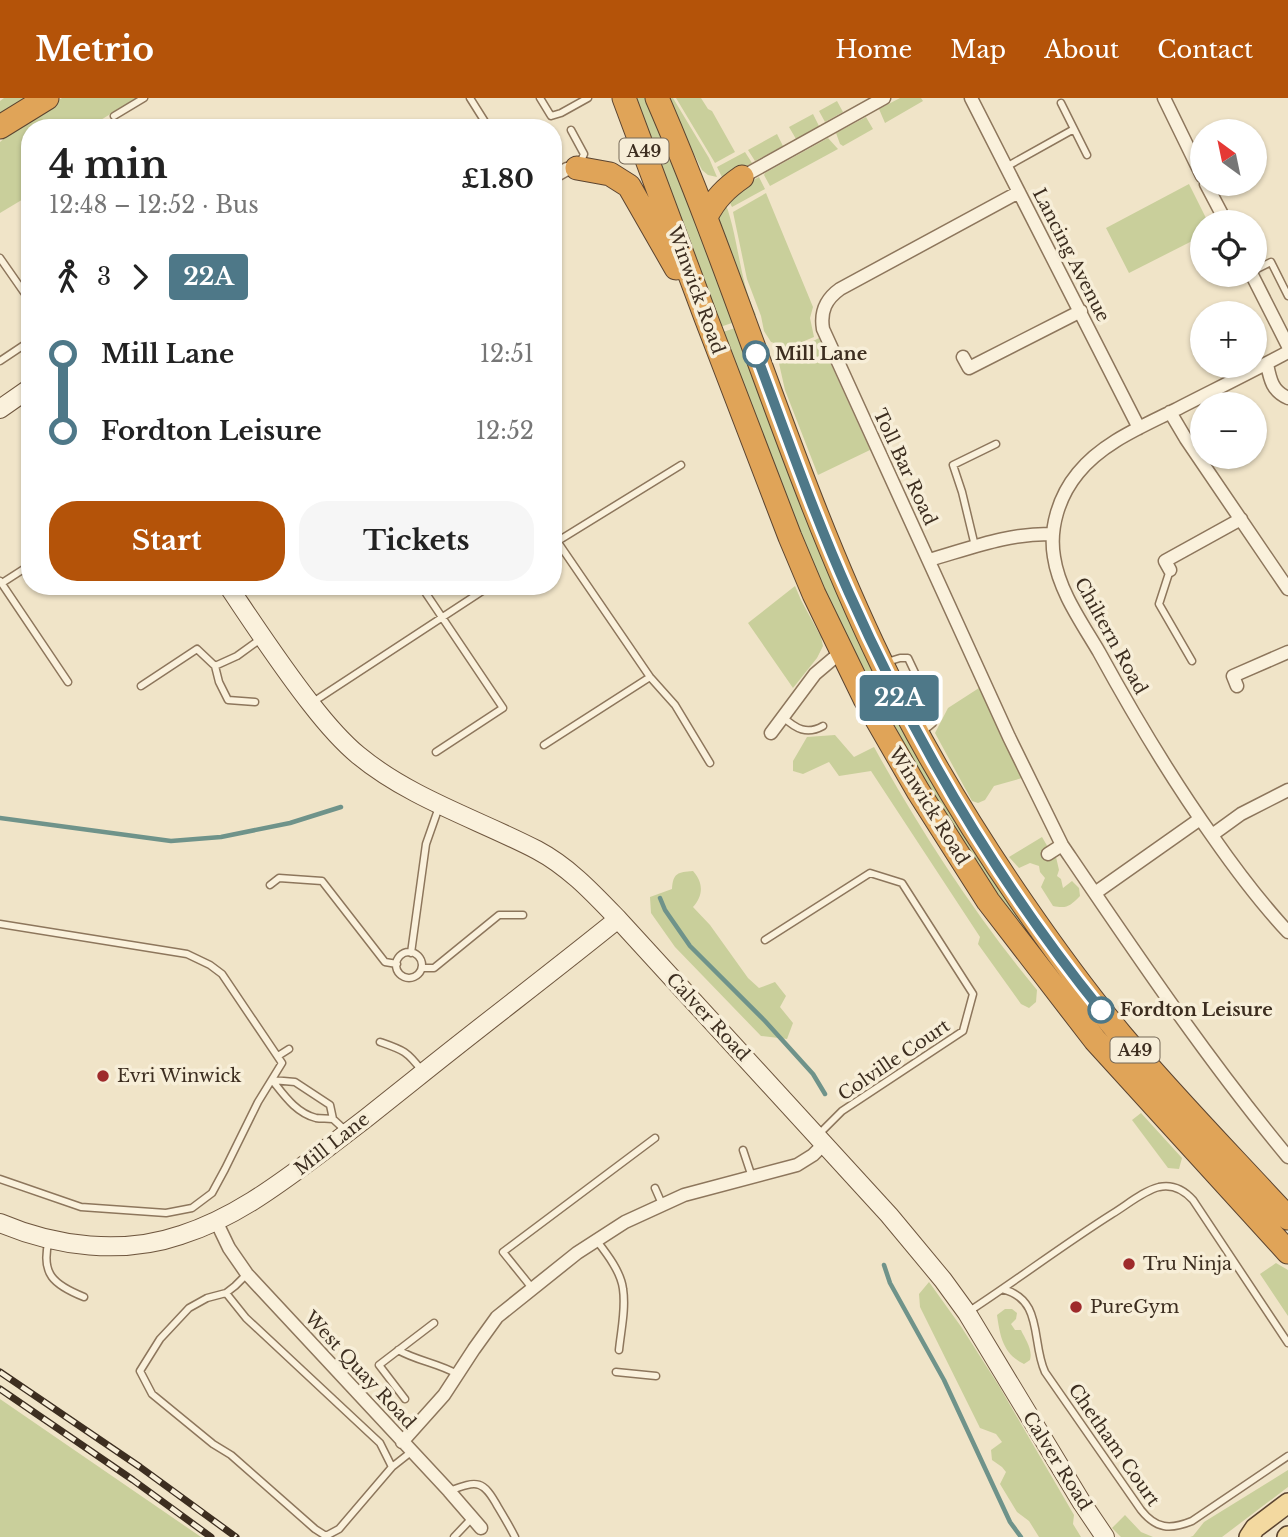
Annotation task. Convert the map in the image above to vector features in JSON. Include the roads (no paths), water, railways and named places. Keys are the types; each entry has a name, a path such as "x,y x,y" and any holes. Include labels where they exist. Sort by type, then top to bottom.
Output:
{"highway":[{"path":"0,127 47,98"},
{"name":"Winwick Road","path":"624,98 790,537 841,652 918,792 988,901 1095,1040 1288,1252"},
{"name":"Winwick Road","path":"657,98 706,217 848,591 918,735 998,868 1087,993 1121,1035 1288,1218"},
{"path":"578,168 610,174 629,186 706,318"},
{"path":"706,217 717,198 742,177"}],"main road":[{"path":"1249,1537 1255,1528 1288,1503"},
{"path":"1257,1537 1288,1516"}],"street":[{"path":"742,177 884,98"},
{"name":"Lancing Avenue","path":"971,98 1139,428"},
{"path":"1164,98 1190,151"},
{"path":"562,172 578,168"},
{"name":"Toll Bar Road","path":"1019,192 846,285 829,298 822,315 823,329 1009,737 1062,845 1161,991 1288,1157"},
{"path":"1261,287 1288,346"},
{"path":"963,357 969,368 1081,312"},
{"name":"Chiltern Road","path":"1267,363 1288,352"},
{"path":"1267,363 1273,386 1288,398"},
{"name":"Chiltern Road","path":"1237,378 1139,428 1091,459 1065,492 1057,512 1053,534 1054,558 1065,592 1175,782 1252,892 1288,932"},
{"path":"0,408 21,394"},
{"path":"1170,412 1288,589"},
{"path":"1170,570 1165,561 1241,519"},
{"path":"929,561 1017,535 1053,534"},
{"name":"Calver Road","path":"234,595 291,678 331,730 358,756 440,805 538,850 563,866 618,919 919,1250 967,1313 1105,1537"},
{"path":"771,733 815,674 841,652"},
{"path":"1237,686 1233,676 1288,652"},
{"path":"1212,835 1241,814 1288,790"},
{"path":"1095,894 1200,819"},
{"path":"1048,854 1062,845"},
{"name":"Mill Lane","path":"0,1223 49,1240 74,1244 144,1244 180,1236 243,1208 279,1185 348,1132 618,919"},
{"path":"402,1442 444,1395 497,1317 596,1239 625,1222 684,1195 797,1165 813,1155 821,1140"},
{"name":"West Quay Road","path":"216,1221 229,1248 247,1273 480,1528"}],"lane":[{"path":"114,116 144,98"},
{"path":"470,98 483,119"},
{"path":"540,98 551,116 588,98"},
{"path":"1060,103 1087,155"},
{"path":"1006,167 1074,129"},
{"path":"571,130 584,154 578,168"},
{"path":"0,258 21,289"},
{"path":"1267,265 1271,262 1288,296"},
{"path":"0,361 21,347"},
{"path":"975,546 953,465 996,444"},
{"path":"562,539 681,465"},
{"path":"562,553 650,677 675,705 710,763"},
{"path":"21,570 1,582 68,682"},
{"path":"1170,570 1159,604 1192,661"},
{"path":"427,595 503,708 436,752"},
{"path":"311,704 476,595"},
{"path":"215,666 237,656 263,638"},
{"path":"141,686 197,649 215,666 228,700 255,702"},
{"path":"544,744 650,677"},
{"path":"783,718 803,731 816,730 823,726"},
{"path":"411,953 426,844 440,805"},
{"name":"Colville Court","path":"765,940 870,873 902,883 973,994 963,1031 842,1111 821,1140"},
{"path":"270,886 279,878 322,881 386,962 397,964"},
{"path":"422,968 434,968 499,915 523,915"},
{"path":"0,924 187,954 211,965 222,974 282,1063 258,1102 212,1193 192,1208 166,1213 80,1207 0,1179"},
{"path":"411,953 420,958 422,968 414,978 408,978 399,973 397,964 399,957 411,953"},
{"path":"380,1042 408,1053 424,1072"},
{"path":"278,1056 289,1049"},
{"path":"272,1080 295,1082 313,1093 330,1105 333,1119 348,1132"},
{"path":"272,1080 290,1103 314,1118 333,1119"},
{"path":"532,1288 503,1252 655,1138"},
{"path":"743,1150 752,1177"},
{"path":"967,1313 1096,1224 1147,1192 1167,1186 1177,1188 1193,1200 1288,1343"},
{"path":"655,1188 662,1204"},
{"path":"596,1239 619,1275 623,1288 619,1350"},
{"path":"49,1240 45,1262 49,1274 66,1290 84,1297"},
{"path":"247,1273 226,1293 207,1298 189,1308 160,1339 140,1371 152,1394 213,1444 231,1455 326,1536 338,1529 391,1467 411,1452"},
{"name":"Chetham Court","path":"1002,1289 1022,1298 1032,1313 1040,1360 1045,1372 1141,1510 1157,1524 1181,1526 1192,1521 1288,1456"},
{"path":"226,1293 246,1318 380,1443 391,1467"},
{"path":"405,1399 379,1365 434,1323"},
{"path":"398,1350 457,1374"},
{"path":"617,1372 656,1376"},
{"path":"449,1492 471,1484 482,1485 489,1490 515,1537"},
{"path":"454,1537 480,1528"}],"waterway":[{"path":"0,818 171,841 221,837 290,823 341,807"},
{"path":"660,898 665,910 690,946 765,1021 813,1074 825,1094"},
{"path":"884,1265 890,1283 944,1380 1010,1522 1021,1537"}],"railway":[{"path":"0,1372 140,1467 236,1537"},
{"path":"0,1389 211,1537"}],"place":[{"name":"Mill Lane","path":"756,354"},
{"name":"Fordton Leisure","path":"1101,1010"},
{"name":"Evri Winwick","path":"103,1076"},
{"name":"Tru Ninja","path":"1129,1264"},
{"name":"PureGym","path":"1076,1307"}]}
